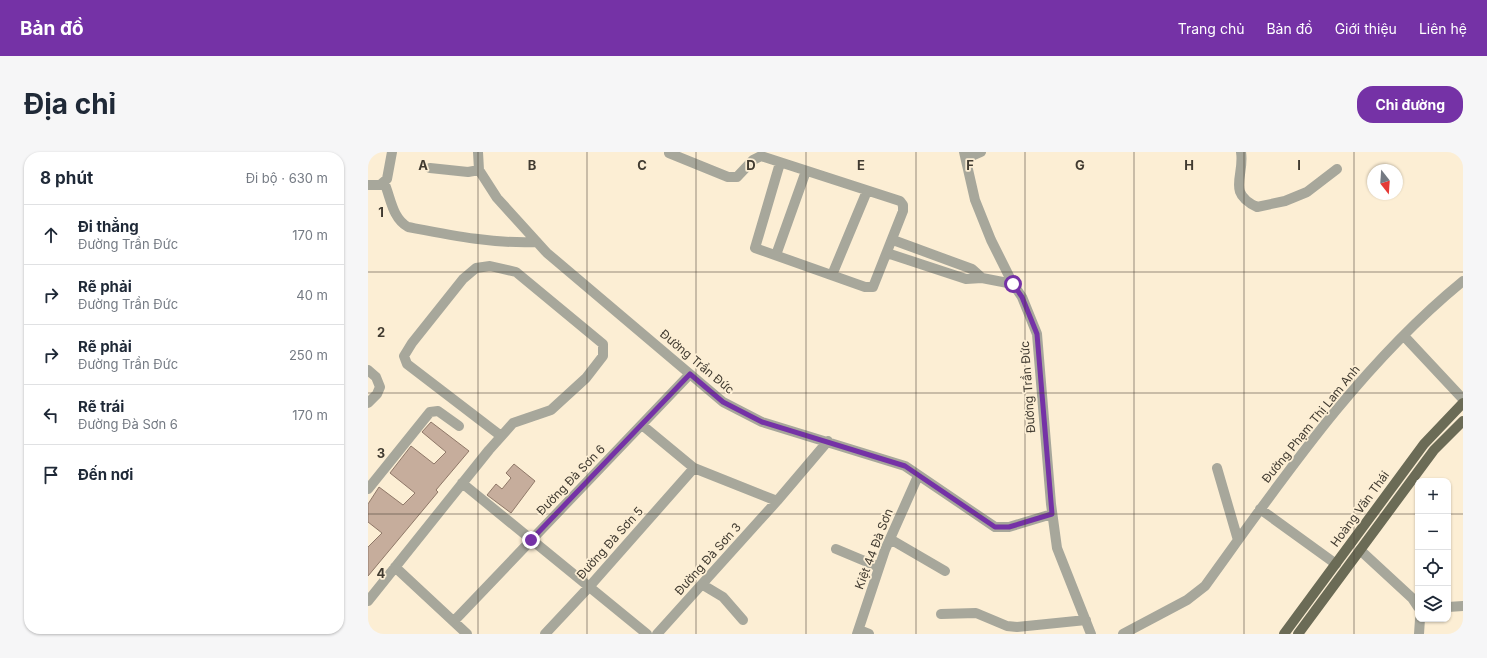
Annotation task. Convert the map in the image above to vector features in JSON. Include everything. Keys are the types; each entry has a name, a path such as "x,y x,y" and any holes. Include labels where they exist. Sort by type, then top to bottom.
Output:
{"main road":[{"name":"Hoàng Văn Thái","path":"1284,634 1424,444 1463,403"},
{"path":"1298,634 1434,450 1463,421"}],"street":[{"path":"368,185 375,186 384,182 388,175 392,152"},
{"name":"Đường Trần Đức","path":"478,152 479,170 497,198 547,253 723,402 762,422 828,441 905,466 995,527 1009,527 1052,514"},
{"path":"669,152 728,177 737,177 753,160 761,156 900,201 903,206 903,211 893,240 873,287 865,287 755,248 780,163"},
{"path":"966,155 981,152"},
{"path":"1241,152 1242,170 1238,178 1239,191 1243,198 1257,206 1285,201 1307,192 1337,169"},
{"name":"Đường Trần Đức","path":"966,155 975,200 991,240 1013,284 1022,297 1037,334 1052,514 1057,548 1091,634"},
{"path":"430,168 468,172 479,170"},
{"path":"776,255 806,171"},
{"path":"384,182 396,217 401,223 408,227 470,238 537,242"},
{"path":"832,275 868,191"},
{"path":"893,240 972,269 982,278"},
{"path":"887,253 966,279 982,278 1013,284"},
{"path":"368,601 462,483 513,423 552,410 586,378 603,356 603,344 516,272 490,266 476,268 463,279 412,343 404,356 407,364 501,436"},
{"name":"Đường Phạm Thị Lam Anh","path":"1123,634 1187,600 1205,586 1296,460 1354,388 1404,336 1446,295 1463,281"},
{"path":"1404,336 1463,399"},
{"path":"368,370 376,377 380,387 377,394 368,403"},
{"name":"Đường Đà Sơn 6","path":"454,621 690,374"},
{"path":"368,489 430,412 438,411 459,426"},
{"path":"642,425 694,468 777,502"},
{"name":"Đường Đà Sơn 3","path":"658,634 777,502 828,441"},
{"name":"Đường Đà Sơn 5","path":"544,634 589,587 694,468"},
{"path":"1218,468 1238,540"},
{"name":"Kiệt 44 Đà Sơn","path":"858,632 879,567 918,476"},
{"path":"462,483 648,634"},
{"path":"1260,509 1336,564"},
{"path":"890,539 946,571"},
{"path":"836,549 879,567"},
{"path":"1360,550 1415,602"},
{"path":"395,567 468,634"},
{"path":"703,585 723,597 743,620"},
{"path":"1451,607 1463,606"},
{"path":"941,614 976,613 1007,626 1017,627 1086,620"},
{"path":"1419,634 1420,622"},
{"path":"858,632 869,634"}],"building":[{"path":"431,422 469,451 436,490 438,492 368,576 368,547 382,533 368,522 368,504 379,487 403,505 415,493 390,473 411,446 434,464 446,452 422,432"},
{"path":"514,464 535,481 511,513 487,495 496,484 502,489 511,478 506,473"}],"route":[{"path":"531,540 690,374 723,402 762,422 800,432 905,466 995,527 1009,527 1052,514 1037,334 1022,297 1013,284"}]}
